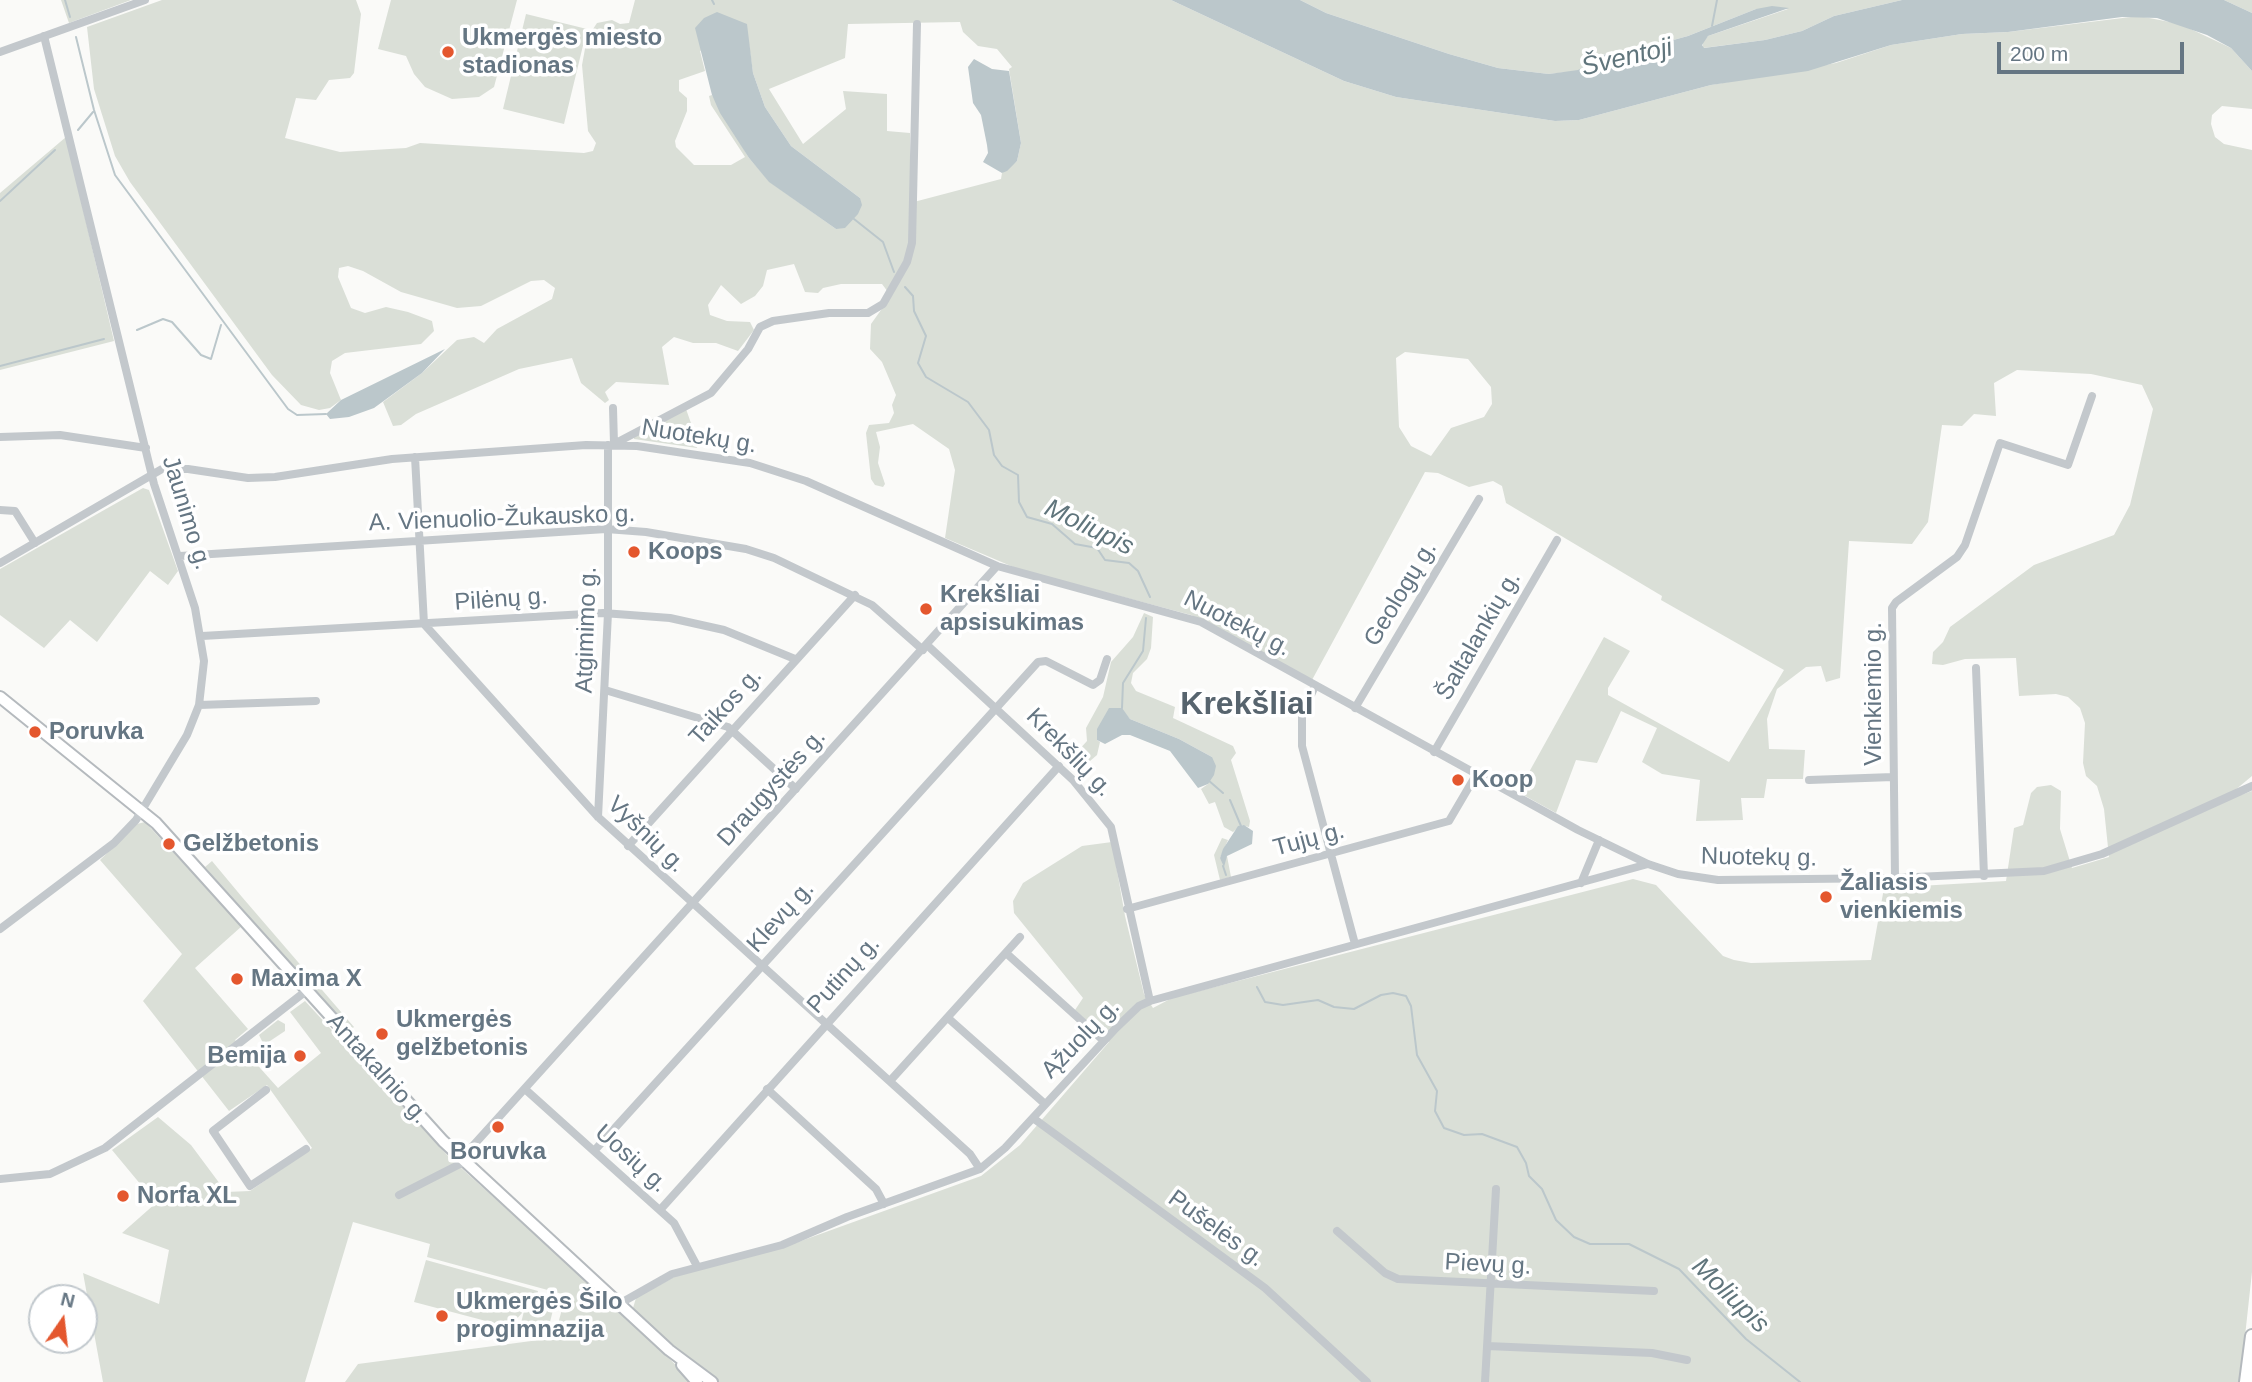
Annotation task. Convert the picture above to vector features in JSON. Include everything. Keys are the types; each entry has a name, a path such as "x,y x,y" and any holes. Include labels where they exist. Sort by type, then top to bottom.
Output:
{"highway":[{"path":"2246,1382 2252,1336"}],"main road":[{"name":"Antakalnio g.","path":"0,697 141,810 182,849 306,990 463,1161 669,1350 712,1382"},
{"name":"Antakalnio g.","path":"669,1350 697,1382"}],"street":[{"path":"0,52 145,0"},
{"path":"611,444 711,393 748,349 760,327 773,321 829,313 868,313 877,310 894,289 907,262 912,243 916,24"},
{"name":"Jaunimo g.","path":"0,929 114,843 141,810 179,751 199,705 204,661 202,636 180,556 152,475 44,36"},
{"name":"Vienkiemio g.","path":"1895,878 1892,608 1896,602 1957,558 1965,545 2000,443 2068,465 2092,396"},
{"name":"Atgimimo g.","path":"598,817 608,613 613,408"},
{"path":"0,437 61,435 146,448"},
{"name":"Nuotekų g.","path":"0,564 152,475 173,467 248,478 275,477 415,457 611,444 750,463 806,481 997,566 1191,618 1599,840 1648,864 1678,874 1718,880 1984,876 2043,871 2079,862 2230,796"},
{"path":"415,457 424,624"},
{"name":"Geologų g.","path":"1355,708 1479,499"},
{"path":"0,510 15,511 35,543"},
{"name":"A. Vienuolio-Žukausko g.","path":"180,556 609,528 747,549 855,595 872,605 925,647"},
{"name":"Šaltalankių g.","path":"1434,752 1557,540"},
{"name":"Draugystės g.","path":"399,1195 463,1161 997,566"},
{"name":"Taikos g.","path":"628,846 855,595"},
{"name":"Pilėnų g.","path":"202,636 608,613 670,618 724,630 795,659"},
{"name":"Vyšnių g.","path":"424,624 598,817 692,905 970,1154 980,1169"},
{"name":"Krekšlių g.","path":"925,647 1059,766 1093,801 1111,827 1127,909 1150,1001"},
{"name":"Klevų g.","path":"594,1151 1038,662 1046,661 1093,685 1100,680 1107,659"},
{"path":"1976,668 1984,876"},
{"path":"1315,686 1302,715 1300,733 1308,774 1355,944"},
{"path":"605,691 717,722 732,729 796,789"},
{"path":"199,705 316,701"},
{"name":"Putinų g.","path":"660,1210 1059,766"},
{"name":"Tujų g.","path":"1127,909 1449,821 1476,775"},
{"path":"1809,780 1893,777"},
{"path":"2230,796 2252,779"},
{"path":"2230,796 2252,786"},
{"path":"1581,883 1599,840"},
{"name":"Ąžuolų g.","path":"619,1304 661,1278 697,1266 782,1245 980,1169 1033,1118 1131,1012 1150,1001 1648,864"},
{"path":"890,1081 1020,937"},
{"path":"1006,953 1104,1041"},
{"path":"0,1168 1,1178 50,1174 105,1148 306,990"},
{"path":"948,1018 1045,1104"},
{"path":"767,1089 876,1189 884,1204"},
{"path":"266,1090 213,1131 250,1186 306,1149"},
{"name":"Uosių g.","path":"526,1090 660,1210 680,1231 697,1266"},
{"name":"Pušelės g.","path":"1033,1118 1265,1288 1367,1382"},
{"path":"1485,1382 1496,1189"},
{"name":"Pievų g.","path":"1337,1231 1391,1278 1654,1291"},
{"path":"1487,1346 1652,1353 1687,1360"}],"shaded area":[{"path":"61,0 131,0 69,23"},
{"path":"162,0 356,0 361,14 354,73 350,78 329,80 316,100 296,98 285,138 340,152 406,148 420,143 584,153 593,151 596,143 588,131 582,65 587,38 597,23 612,20 620,24 629,23 635,0 1171,0 1344,81 1396,97 1555,121 1579,120 1711,85 1836,63 1891,45 1962,34 2008,32 2139,16 2180,24 2231,48 2252,71 2252,109 2222,106 2212,115 2211,124 2215,137 2224,144 2252,150 2252,776 2234,791 2238,796 2252,791 2252,1272 2240,1382 713,1382 633,1308 636,1298 676,1276 787,1246 981,1176 1020,1145 1109,1042 1075,1010 1083,998 1014,913 1013,901 1023,883 1082,846 1112,842 1125,916 1144,994 1153,1008 1172,998 1633,879 1656,885 1723,956 1734,960 1751,963 1871,960 1884,888 2006,881 2014,828 2023,825 2031,793 2037,787 2051,785 2061,791 2060,829 2072,868 2109,857 2104,809 2097,786 2086,776 2083,763 2085,723 2080,708 2068,697 2056,694 2019,696 2016,658 1965,659 1943,665 1932,664 1933,652 1943,642 1950,627 2034,565 2114,535 2130,505 2153,409 2142,385 2091,374 2017,370 1994,383 1996,416 1974,414 1962,426 1942,425 1928,522 1912,544 1849,541 1840,678 1826,682 1821,666 1806,667 1777,689 1767,719 1769,749 1805,750 1803,779 1767,779 1764,798 1741,798 1743,820 1696,821 1700,780 1662,774 1642,762 1657,728 1621,711 1597,763 1576,760 1556,813 1518,792 1604,637 1630,651 1608,688 1608,695 1729,762 1784,670 1661,600 1662,596 1506,503 1502,486 1493,481 1469,487 1438,473 1425,472 1312,680 1191,615 1018,569 945,538 955,470 949,449 913,424 876,432 880,447 878,463 885,484 883,487 875,485 871,479 866,433 869,425 889,423 894,413 892,405 896,395 882,362 870,349 871,324 891,296 882,284 841,284 823,288 818,293 805,292 794,264 767,270 763,286 755,296 741,304 721,285 708,305 710,315 727,321 750,322 754,330 738,351 716,343 693,343 674,337 662,347 669,385 616,382 605,392 609,400 605,403 581,383 572,358 519,369 416,414 401,425 393,426 383,402 422,373 457,340 474,337 484,343 497,329 552,299 555,288 544,280 531,281 481,306 457,308 401,292 363,271 348,266 339,268 338,277 351,308 365,313 386,307 408,312 432,321 434,331 421,344 345,353 332,361 330,373 341,400 330,408 319,410 301,405 272,375 130,182 115,156 94,89 87,27","holes":["960,22 963,32 978,46 997,49 1012,67 1009,69 1021,143 1017,161 1002,173 1001,179 910,203 910,133 887,131 887,94 843,91 846,109 803,144 769,89 845,58 848,24","746,24 753,73 765,107 791,146 860,198 836,229 770,182 749,158 712,95 709,96 711,105 745,157 731,165 694,165 676,147 675,141 687,111 687,98 679,91 679,80 705,71 700,51","1405,352 1468,359 1491,387 1492,404 1484,417 1451,428 1431,456 1411,446 1399,427 1396,358"]},
{"name":"Ukmergės miesto stadionas","path":"391,0 517,0 494,87 479,97 452,99 425,87 414,74 406,56 378,49"},
{"path":"1300,0 1902,0 1834,16 1802,31 1765,40 1703,48 1702,41 1708,36 1788,9 1756,9 1688,36 1633,51 1616,50 1600,56 1578,71 1549,74 1498,68 1449,54 1326,13"},
{"path":"2224,0 2252,0 2252,13"},
{"path":"526,14 587,29 564,124 503,109"},
{"path":"66,137 114,341 0,370 0,193"},
{"path":"686,409 698,443 697,448 634,439 634,436"},
{"path":"143,488 149,490 178,571 168,585 150,571 97,642 70,620 44,648 0,615 0,569"},
{"path":"1144,613 1153,617 1151,648 1147,659 1133,673 1131,683 1136,691 1175,707 1173,718 1233,746 1236,753 1231,760 1250,821 1249,827 1241,825 1233,832 1224,827 1215,802 1209,804 1201,789 1208,784 1212,757 1179,739 1130,719 1124,712 1097,740 1100,742 1097,755 1076,773 1066,764 1087,741 1086,728 1103,697 1111,662 1133,637"},
{"path":"145,822 242,926 195,968 248,1029 235,1040 278,1088 321,1053 290,1012 305,1001 449,1157 590,1287 630,1320 693,1382 345,1382 358,1364 554,1338 566,1295 427,1257 430,1244 353,1222 305,1382 103,1382 98,1354 98,1284 85,1284 83,1273 159,1304 169,1250 122,1233 156,1203 112,1150 158,1117 191,1145 226,1192 250,1191 312,1148 267,1085 229,1111 143,1001 182,954 100,860 137,824"},
{"path":"1222,838 1228,840 1220,858 1224,860 1227,856 1231,877 1220,880 1214,855"},
{"path":"212,861 354,1027 349,1031 205,867"},
{"path":"278,1020 285,1024 285,1031 264,1045 259,1035"},
{"path":"426,1260 538,1291 537,1295 521,1293 522,1313 513,1323 505,1326 414,1302"},
{"path":"528,1295 555,1302 546,1338 519,1331"}],"water":[{"name":"Šventoji","path":"1171,0 1300,0 1326,13 1449,54 1498,68 1549,74 1578,70 1609,52 1633,51 1688,36 1756,9 1772,6 1789,8 1708,36 1702,45 1704,48 1765,40 1802,31 1834,16 1902,0 2224,0 2252,13 2252,71 2231,48 2207,35 2157,18 2122,17 2008,32 1962,34 1891,45 1808,71 1711,85 1579,120 1555,121 1396,97 1344,81"},
{"path":"717,12 747,24 753,73 765,107 791,146 860,198 862,205 858,214 845,228 836,229 769,182 749,158 720,113 712,95 695,28 704,18"},
{"path":"974,59 992,69 1009,71 1021,143 1017,161 1002,173 983,162 988,153 987,145 981,115 973,103 968,67"},
{"path":"445,349 422,373 374,408 349,417 330,419 326,414 341,400"},
{"path":"1109,708 1122,708 1130,719 1179,739 1212,757 1216,766 1208,784 1198,788 1170,751 1130,735 1122,735 1105,744 1097,740 1097,729"},
{"path":"1244,825 1253,831 1252,844 1227,856 1224,867 1220,858 1223,849 1238,826"}],"waterway":[{"path":"65,0 70,17"},
{"name":"Moliupis","path":"712,0 714,4"},
{"path":"1712,26 1717,0"},
{"path":"76,37 94,110 115,175 288,409 297,415 326,414"},
{"path":"78,130 93,112"},
{"path":"0,201 55,150"},
{"name":"Moliupis","path":"854,219 883,242 894,272"},
{"name":"Moliupis","path":"905,287 913,296 914,311 926,336 918,363 926,377 968,402 989,430 994,455 1002,466 1018,475 1019,502 1027,517 1052,524 1075,544 1097,548 1105,560 1129,563 1138,571 1150,597"},
{"path":"137,330 163,319 172,322 201,355 211,359 221,325"},
{"path":"0,366 104,339"},
{"name":"Moliupis","path":"1122,708 1123,683 1143,651 1146,618"},
{"name":"Moliupis","path":"1208,780 1223,793"},
{"name":"Moliupis","path":"1230,800 1241,826"},
{"name":"Moliupis","path":"1223,866 1226,875"},
{"name":"Moliupis","path":"1257,987 1265,1002 1283,1005 1318,1000 1334,1007 1354,1009 1381,995 1393,993 1406,996 1411,1006 1417,1055 1437,1091 1435,1111 1444,1128 1464,1135 1482,1134 1517,1147 1526,1163 1529,1176 1542,1189 1556,1220 1574,1237 1590,1244 1629,1244 1679,1269 1746,1339 1800,1382"}],"place":[{"name":"Ukmergės miesto stadionas","path":"448,52"},
{"name":"Koops","path":"634,552"},
{"name":"Krekšliai apsisukimas","path":"926,609"},
{"name":"Poruvka","path":"35,732"},
{"name":"Koop","path":"1458,780"},
{"name":"Gelžbetonis","path":"169,844"},
{"name":"Žaliasis vienkiemis","path":"1826,897"},
{"name":"Maxima X","path":"237,979"},
{"name":"Ukmergės gelžbetonis","path":"382,1034"},
{"name":"Bemija","path":"300,1056"},
{"name":"Boruvka","path":"498,1127"},
{"name":"Norfa XL","path":"123,1196"},
{"name":"Ukmergės Šilo progimnazija","path":"442,1316"}],"district":[{"name":"Krekšliai","path":"1247,705"}]}
